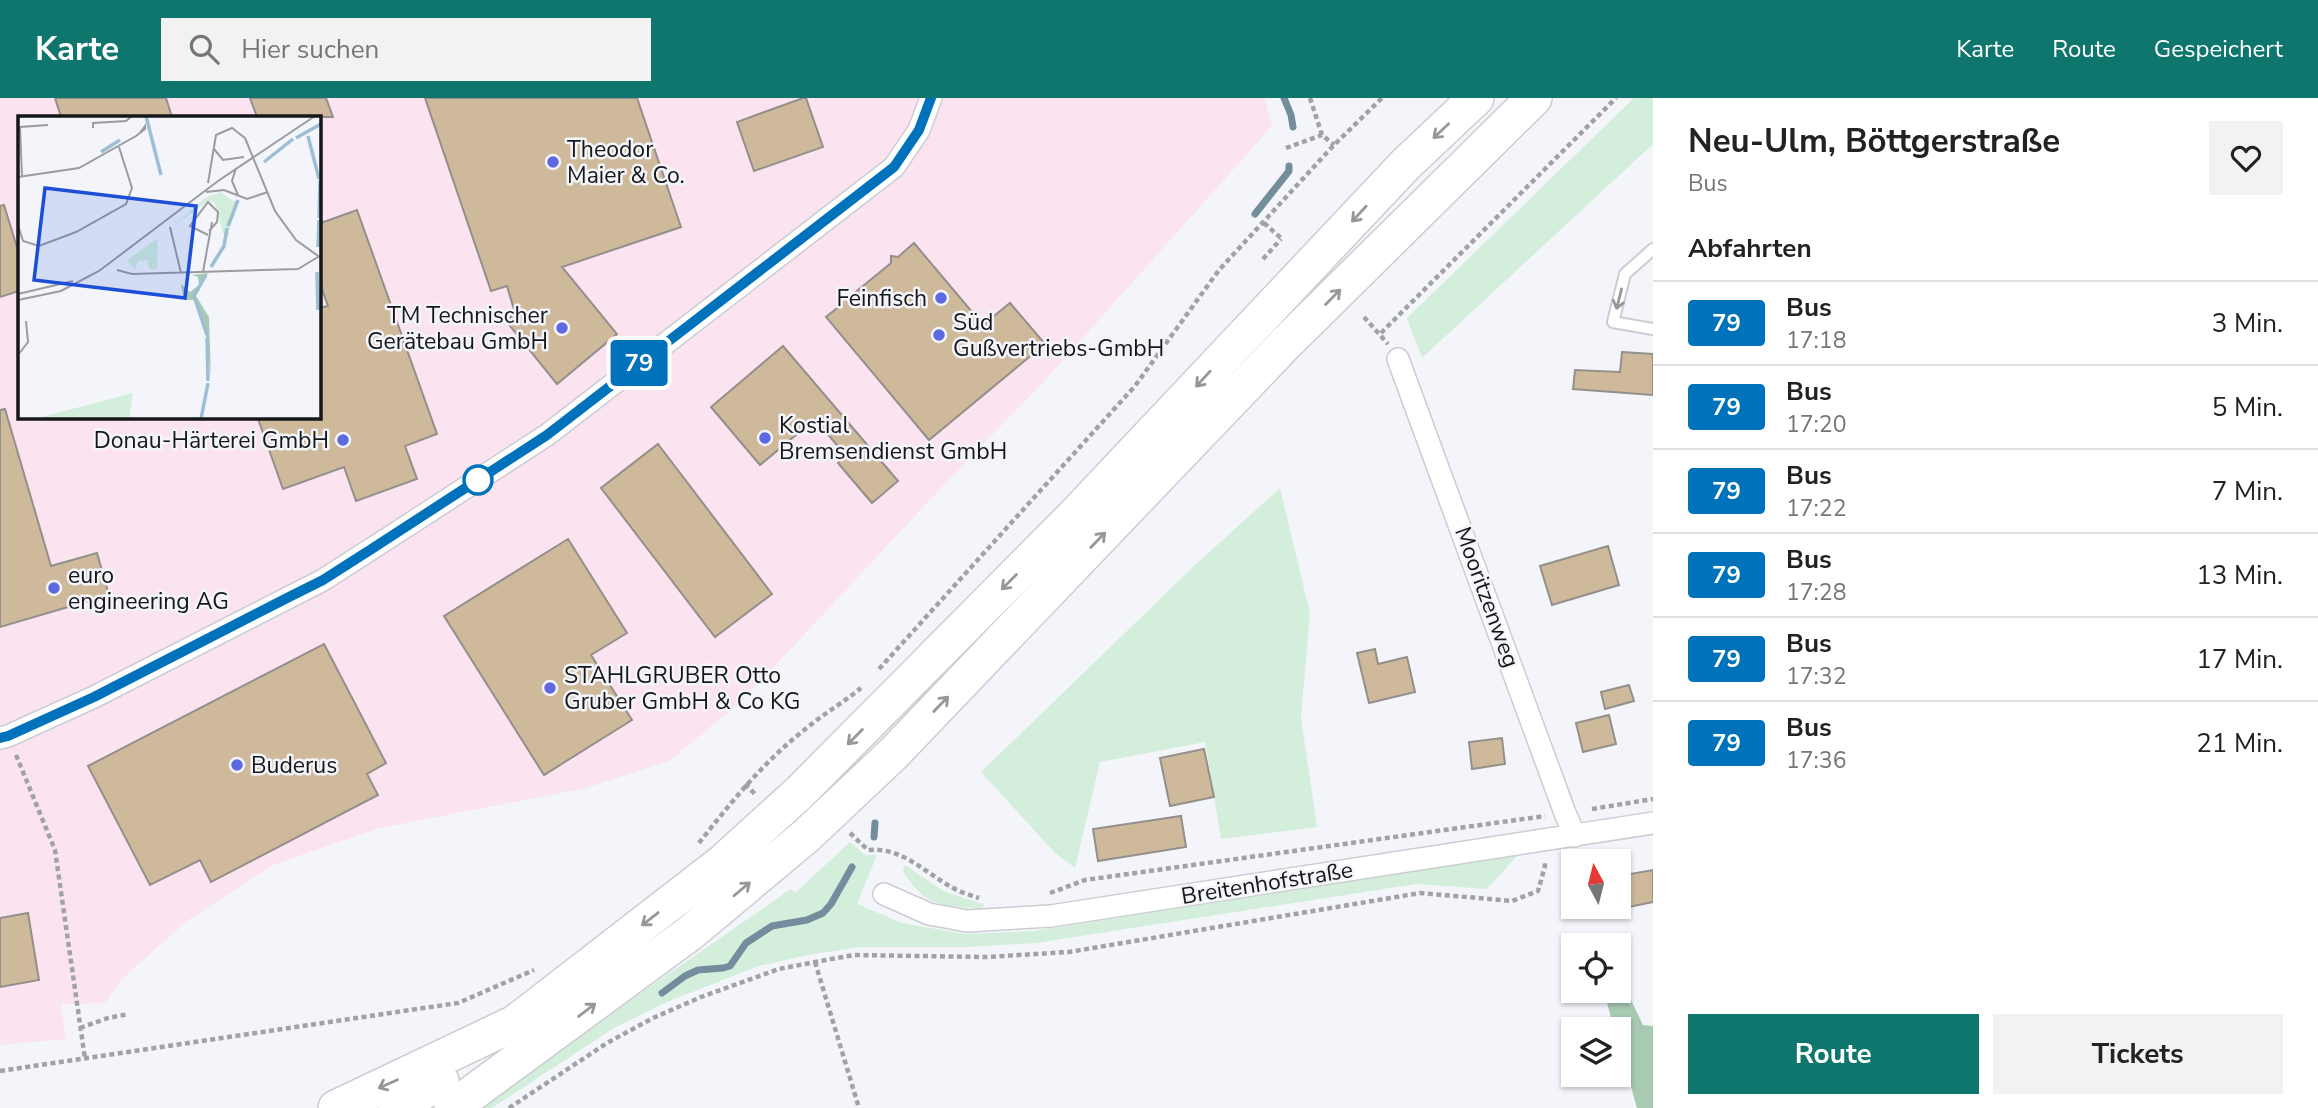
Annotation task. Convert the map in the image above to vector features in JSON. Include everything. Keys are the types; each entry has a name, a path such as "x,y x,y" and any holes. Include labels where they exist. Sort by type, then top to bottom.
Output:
{"highway":[{"path":"452,1108 524,1037 800,792 1074,516 1405,164 1476,98"},
{"path":"418,1108 524,1037 690,933 806,836 893,754 1284,345 1534,98"},
{"path":"336,1108 524,1037"},
{"path":"396,1108 461,1068 524,1037"}],"street":[{"path":"4,737 94,697 323,580 547,435 894,167 919,130 931,98"},
{"name":"Mooritzenweg","path":"1398,359 1564,813 1575,836"},
{"name":"Breitenhofstraße","path":"884,894 929,914 967,921 1009,920 1051,916 1653,823"}],"lane":[{"path":"1653,249 1625,274 1613,322 1653,329"}],"path":[{"path":"1310,98 1322,135 1334,145"},
{"path":"875,674 1135,386 1219,270 1334,145 1382,98"},
{"path":"1381,333 1616,98"},
{"path":"1286,148 1322,135"},
{"path":"1263,259 1282,239 1264,223"},
{"path":"1364,317 1381,333 1398,359"},
{"path":"689,851 699,844 745,784 800,734 866,684"},
{"path":"800,734 805,740"},
{"path":"4,737 55,850 85,1059"},
{"path":"745,784 758,797"},
{"path":"1048,894 1085,880 1653,799"},
{"path":"849,833 868,850 882,849 902,856 949,886 978,898 989,899"},
{"path":"509,1108 607,1043 653,1018 701,997 779,970 854,956 986,957 1069,952 1420,893 1512,901 1538,891 1545,866 1542,841"},
{"path":"815,962 859,1108"},
{"path":"0,1071 458,1003 536,970"},
{"path":"80,1028 130,1013"}],"shaded area":[{"path":"0,98 1265,98 1272,126 1048,377 744,699 669,761 586,788 380,828 275,864 187,921 123,978 105,1003 61,1004 66,1039 0,1045"}],"green space":[{"path":"1634,98 1653,98 1653,144 1422,358 1407,318"},
{"path":"1280,488 1310,613 1301,718 1317,827 1221,839 1205,742 1100,762 1075,868 1055,853 981,772 1193,567"},
{"path":"850,842 865,855 877,855 857,904 902,923 965,934 1034,931 1518,855 1487,889 1416,884 1036,943 966,947 861,947 758,966 667,1002 614,1028 492,1108 468,1108 528,1071 791,889 795,893"},
{"path":"905,865 945,892 984,904 982,909 946,905 927,898 903,871"},
{"path":"1631,1000 1643,1025 1653,1026 1653,1108 1637,1108 1631,1087 1631,1017 1611,1017 1607,1003 1631,1003"}],"building":[{"path":"55,98 166,98 172,116 61,116"},
{"path":"250,98 326,98 333,117 320,116 257,116"},
{"name":"Theodor Maier & Co.","path":"425,98 637,98 681,227 562,267 617,334 557,384 506,321 515,313 507,286 491,291"},
{"path":"806,98 823,147 754,171 737,122"},
{"path":"4,205 18,251 18,291 0,297 0,206"},
{"path":"357,210 437,434 405,446 417,479 356,501 344,467 283,489 258,418 320,418 320,308 328,306 320,284 320,223"},
{"name":"Süd Gußvertriebs-GmbH","path":"914,243 983,325 1010,303 1045,344 929,440 826,317 841,305 840,299 847,299 891,263 891,256 898,257"},
{"name":"Kostial Bremsendienst GmbH","path":"783,346 898,481 872,503 838,463 846,456 815,419 760,465 711,407"},
{"path":"1622,352 1653,354 1653,395 1573,389 1575,370 1620,372"},
{"path":"5,409 51,566 97,553 109,595 0,627 0,410"},
{"path":"658,444 772,594 715,637 601,488"},
{"name":"STAHLGRUBER Otto Gruber GmbH & Co KG","path":"568,539 627,633 591,655 632,720 544,775 444,616"},
{"path":"1608,546 1619,585 1552,605 1540,566"},
{"name":"Buderus","path":"324,644 386,763 367,774 378,795 211,882 200,860 150,885 88,766"},
{"path":"1375,649 1378,664 1407,657 1415,692 1369,703 1357,653"},
{"path":"1629,685 1634,701 1605,709 1601,692"},
{"path":"1609,715 1616,744 1583,752 1576,723"},
{"path":"1502,738 1505,764 1472,769 1469,742"},
{"path":"1204,749 1214,797 1170,806 1160,758"},
{"path":"1181,816 1186,847 1098,861 1093,829"},
{"path":"1653,870 1653,902 1631,907 1631,874"},
{"path":"28,913 39,980 0,987 0,918"}],"waterway":[{"path":"1284,98 1293,127"},
{"path":"1255,214 1289,171 1289,166"},
{"path":"874,837 875,823"},
{"path":"662,993 698,970 730,966 746,943 772,926 807,920 823,913 852,867"}],"bus line":[{"name":"79","path":"0,738 94,697 323,580 547,435 894,167 919,130 931,98"}],"place":[{"name":"Theodor Maier & Co.","path":"553,162"},
{"name":"Feinfisch","path":"941,298"},
{"name":"TM Technischer Gerätebau GmbH","path":"562,328"},
{"name":"Süd Gußvertriebs-GmbH","path":"939,335"},
{"name":"Kostial Bremsendienst GmbH","path":"765,438"},
{"name":"Donau-Härterei GmbH","path":"343,440"},
{"name":"euro engineering AG","path":"54,588"},
{"name":"STAHLGRUBER Otto Gruber GmbH & Co KG","path":"550,688"},
{"name":"Buderus","path":"237,765"}]}
